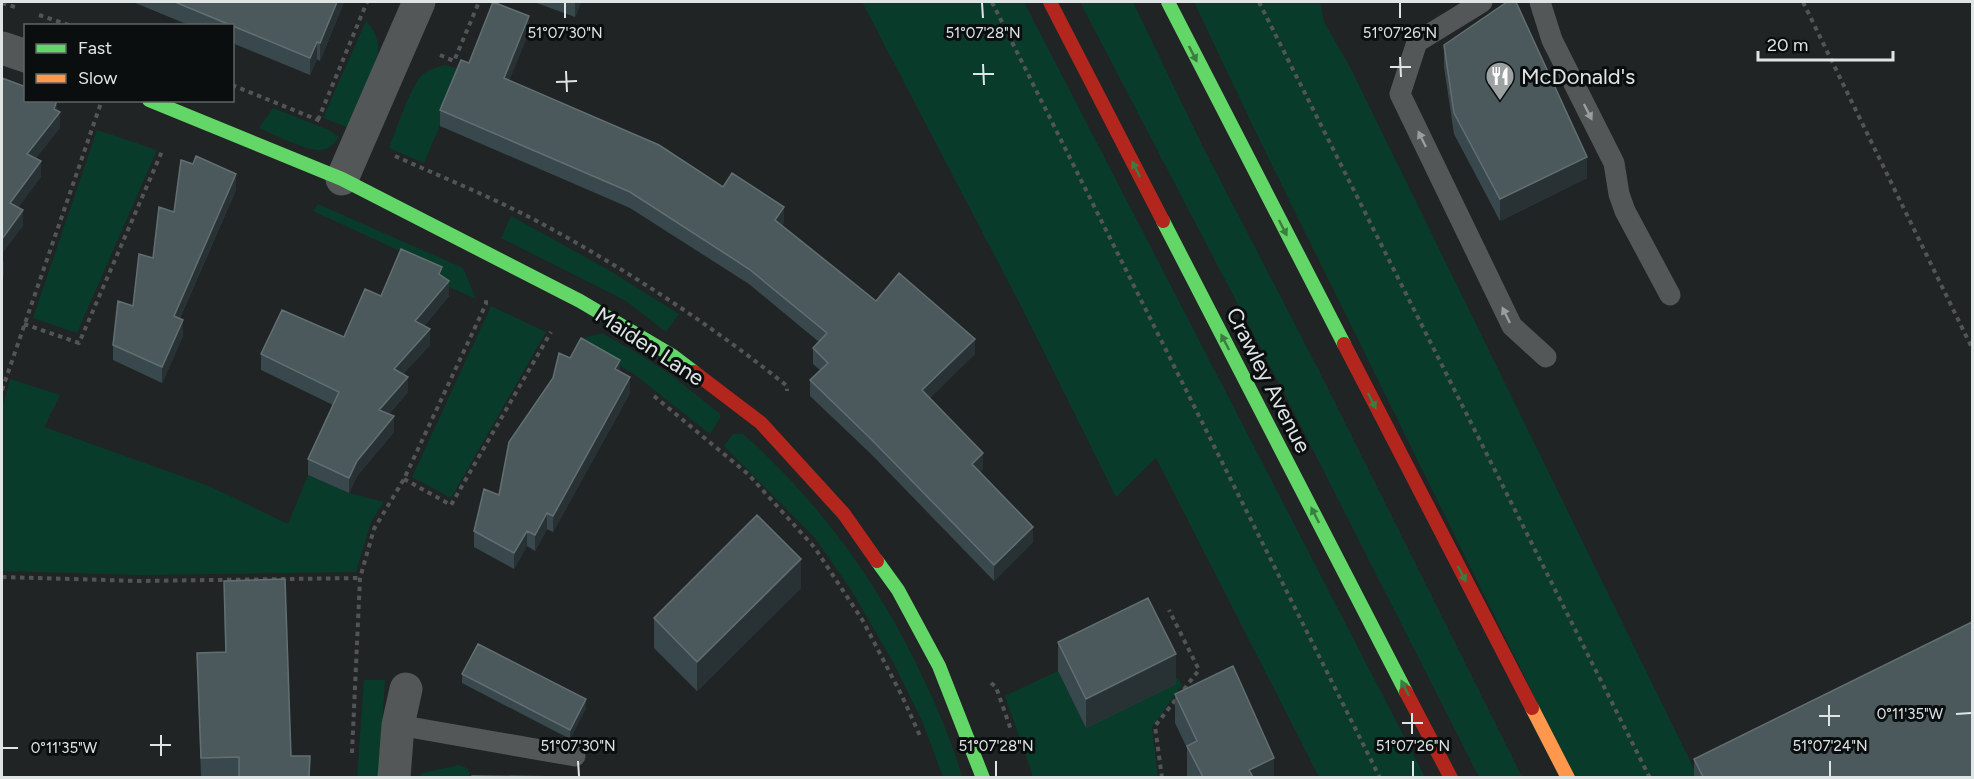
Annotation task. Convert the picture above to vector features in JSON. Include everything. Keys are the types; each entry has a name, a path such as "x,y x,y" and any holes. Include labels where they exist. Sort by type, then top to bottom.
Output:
{"main road":[{"name":"Crawley Avenue","path":"1050,2 1451,777"},
{"path":"1168,2 1202,72 1568,777"},
{"name":"Maiden Lane","path":"154,102 342,179 580,301 673,356 761,423 844,514 898,590 939,666 983,777"}],"street":[{"path":"342,179 419,2"},
{"path":"2,48 24,55"},
{"path":"394,777 398,726 406,689"}],"lane":[{"path":"1482,2 1417,42 1400,94 1512,326 1546,357"},
{"path":"1540,2 1552,40 1614,163 1619,194 1625,211 1670,296"},
{"path":"398,726 574,756"}],"path":[{"path":"318,120 367,2"},
{"path":"992,2 1380,777"},
{"path":"1259,2 1650,777"},
{"path":"1803,2 1972,348"},
{"path":"2,390 101,102"},
{"path":"24,324 79,343 179,113"},
{"path":"352,756 360,578 374,529 404,479 486,304 488,253 508,207"},
{"path":"485,299 495,303"},
{"path":"404,479 452,505 552,331 543,326"},
{"path":"651,394 748,474 815,548 863,621 902,696 924,747"},
{"path":"2,577 140,581 360,578"},
{"path":"1162,777 1155,726 1199,670 1169,610"}],"green space":[{"path":"862,2 1024,2 1425,777 1319,777 1156,458 1116,497 1022,308"},
{"path":"1080,2 1133,2 1203,147 1316,365 1522,777 1479,777 1281,387"},
{"path":"1194,2 1320,2 1324,22 1350,67 1698,777 1574,777 1262,145"},
{"path":"366,21 378,42 377,58 347,127 323,118"},
{"path":"445,65 463,70 424,163 389,148 418,79 428,71"},
{"path":"273,108 329,130 339,137 328,148 314,150 259,128"},
{"path":"97,130 157,150 77,333 33,318"},
{"path":"318,204 463,268 476,299 395,262 400,251 313,211"},
{"path":"511,216 607,269 679,314 666,332 626,301 501,238"},
{"path":"491,306 546,332 451,498 412,477"},
{"path":"602,333 674,377 720,414 710,434 634,374 577,340"},
{"path":"10,379 60,395 44,427 209,486 288,524 308,475 349,493 384,502 371,522 356,572 140,575 2,571 2,409"},
{"path":"733,434 743,434 799,489 848,549 870,581 890,614 926,684 955,753 962,777 943,777 923,723 894,664 853,593 815,538 724,446"},
{"path":"1058,671 1086,728 1108,713 1178,678 1182,685 1152,727 1158,777 1033,777 1005,696"},
{"path":"364,680 385,680 379,777 357,778"},
{"path":"459,765 467,768 471,777 419,777 422,773"}],"building":[{"path":"175,2 337,2 320,43 317,42 310,58 234,26 234,24 228,24"},
{"path":"493,2 529,16 504,78 659,145 723,187 732,173 784,207 775,220 876,301 899,273 975,339 922,390 983,453 972,464 1033,527 994,565 810,380 828,363 813,348 827,333 749,269 630,192 440,110 461,60 469,63"},
{"name":"McDonald's","path":"1507,2 1516,2 1587,157 1500,199 1454,113 1444,45"},
{"path":"2,78 24,86 24,102 56,102 54,109 60,112 27,154 41,161 10,203 23,210 2,239"},
{"path":"196,156 236,174 174,316 183,320 162,367 113,345 118,301 133,306 139,254 153,258 159,207 174,212 181,160 193,164"},
{"path":"401,249 442,267 439,274 449,281 415,321 430,329 394,369 408,377 379,410 394,416 357,461 349,478 308,459 339,392 261,354 282,310 344,337 365,289 381,296"},
{"path":"581,338 620,360 615,369 630,377 553,516 547,513 535,535 527,531 514,553 474,531 484,489 499,495 509,442 553,378 559,353 570,358"},
{"path":"757,515 801,559 697,662 654,618"},
{"path":"285,579 291,756 310,756 309,777 239,777 239,757 201,758 197,653 226,652 224,581"},
{"path":"1148,598 1176,654 1086,699 1058,642"},
{"path":"1972,622 1972,777 1703,777 1694,759"},
{"path":"478,644 586,699 570,730 462,674"},
{"path":"1233,666 1274,758 1249,770 1253,777 1203,777 1187,746 1197,741 1175,694"},
{"path":"472,776 568,777 472,777"}],"traffic: fast":[{"path":"1168,2 1344,344"},
{"path":"154,102 342,179 580,301 673,356 694,372"},
{"path":"1163,221 1406,692"},
{"path":"877,561 898,590 939,666 983,778"}],"traffic: slow":[{"path":"1532,708 1568,778"}],"traffic: jam":[{"path":"1050,2 1163,221"},
{"path":"1344,344 1532,708"},
{"path":"694,372 761,423 844,514 877,561"},
{"path":"1406,692 1451,778"}],"place":[{"name":"McDonald's","path":"1500,102"}]}
